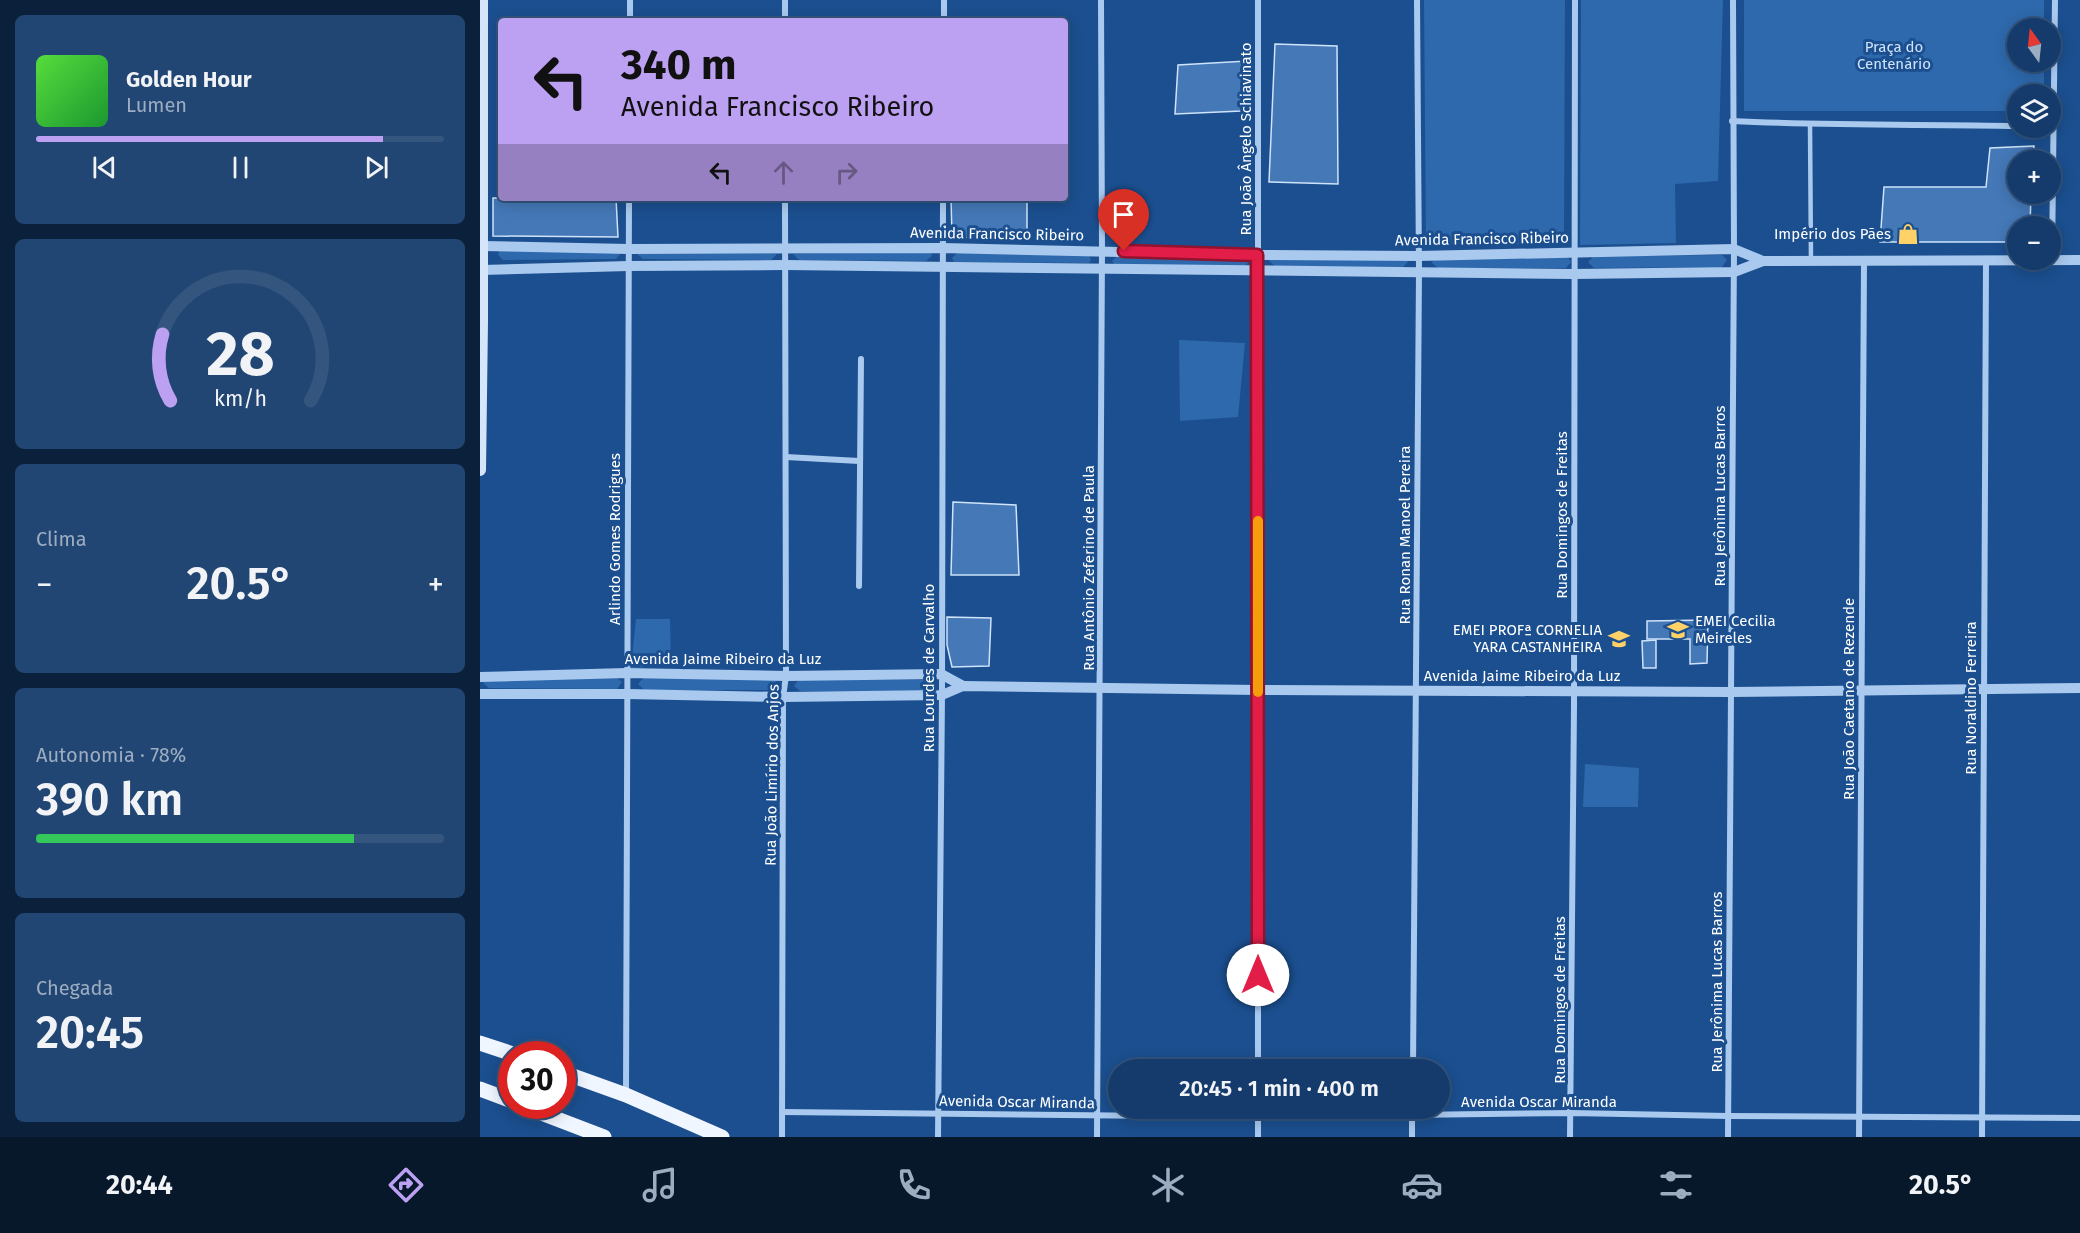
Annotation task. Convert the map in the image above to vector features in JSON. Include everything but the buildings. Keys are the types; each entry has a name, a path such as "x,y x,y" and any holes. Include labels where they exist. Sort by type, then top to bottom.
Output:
{"main road":[{"path":"480,470 482,0"},
{"path":"480,1043 498,1049"},
{"path":"576,1077 626,1095 723,1137"},
{"path":"480,1089 498,1096"},
{"path":"557,1119 604,1137"}],"street":[{"path":"630,0 630,18"},
{"path":"785,0 785,18"},
{"path":"944,0 944,18"},
{"name":"Rua Antônio Zeferino de Paula","path":"1097,1137 1101,688 1101,0"},
{"name":"Rua João Ângelo Schiavinato","path":"1258,0 1258,1059"},
{"name":"Rua Ronan Manoel Pereira","path":"1413,1059 1419,271 1417,0"},
{"name":"Rua Domingos de Freitas","path":"1570,1137 1574,690 1575,0"},
{"name":"Rua Jerônima Lucas Barros","path":"1728,1137 1734,272 1733,0"},
{"path":"2052,84 2055,0"},
{"path":"1732,121 1810,125 2007,126"},
{"path":"2051,138 2052,216"},
{"name":"Arlindo Gomes Rodrigues","path":"626,1095 629,201"},
{"name":"Rua João Limírio dos Anjos","path":"782,1137 783,698 786,676 785,201"},
{"name":"Rua Lourdes de Carvalho","path":"938,1137 943,201"},
{"name":"Avenida Francisco Ribeiro","path":"481,246 629,249 942,248 1419,256 1734,249 1763,261"},
{"path":"1662,251 1663,273"},
{"name":"Rua Noraldino Ferreira","path":"1982,1137 1986,260"},
{"name":"Avenida Francisco Ribeiro","path":"481,270 785,265 1574,274 1734,272 1763,261 2007,260"},
{"name":"Avenida Francisco Ribeiro","path":"2061,260 2080,260"},
{"name":"Rua João Caetano de Rezende","path":"1858,1137 1864,261"},
{"path":"859,586 861,359"},
{"path":"786,457 860,461"},
{"name":"Avenida Jaime Ribeiro da Luz","path":"480,677 626,673 786,676 941,674 963,686"},
{"name":"Avenida Jaime Ribeiro da Luz","path":"480,694 627,694 783,698 942,695 963,686 1731,692 2080,688"},
{"name":"Avenida Oscar Miranda","path":"782,1112 1108,1116"},
{"name":"Avenida Oscar Miranda","path":"1450,1112 2080,1118"},
{"path":"1258,1119 1258,1137"},
{"path":"1412,1119 1413,1137"}],"lane":[{"path":"1810,125 1811,261"}],"green space":[{"path":"1424,0 1565,0 1564,244 1426,245"},
{"path":"1581,0 1723,0 1718,181 1675,184 1676,243 1580,245"},
{"name":"Praça do Centenário","path":"1744,0 2044,0 2044,18 2007,18 2007,72 2044,72 2044,84 2007,84 2007,111 1744,111"},
{"path":"499,251 618,251 620,254 616,259 503,260 498,255"},
{"path":"930,251 932,256 926,261 799,260 793,254"},
{"path":"958,252 1089,255 1091,260 1089,263 954,262 952,258"},
{"path":"637,254 776,255 771,260 643,259"},
{"path":"1118,255 1251,259 1246,265 1115,265 1112,261"},
{"path":"1722,255 1727,260 1722,267 1594,268 1588,262 1594,256"},
{"path":"1271,256 1406,258 1408,262 1402,268 1275,266 1269,261"},
{"path":"1568,257 1571,262 1566,268 1438,268 1432,263 1434,258"},
{"path":"1179,340 1245,343 1238,417 1180,421"},
{"path":"636,619 670,619 671,665 631,668"},
{"path":"616,677 622,682 617,689 489,688 483,683 485,679"},
{"path":"644,677 775,680 777,685 772,690 644,690 638,684"},
{"path":"799,679 927,680 933,686 928,692 800,691 794,686"},
{"path":"1585,764 1639,768 1638,807 1583,807"}],"slow traffic":[{"path":"1258,521 1258,692"}],"place":[{"name":"Império dos Pães","path":"1908,234"},
{"name":"EMEI Cecilia Meireles","path":"1678,630"},
{"name":"EMEI PROFª CORNELIA YARA CASTANHEIRA","path":"1619,639"}],"route":[{"path":"1124,251 1257,255 1258,975"}]}
